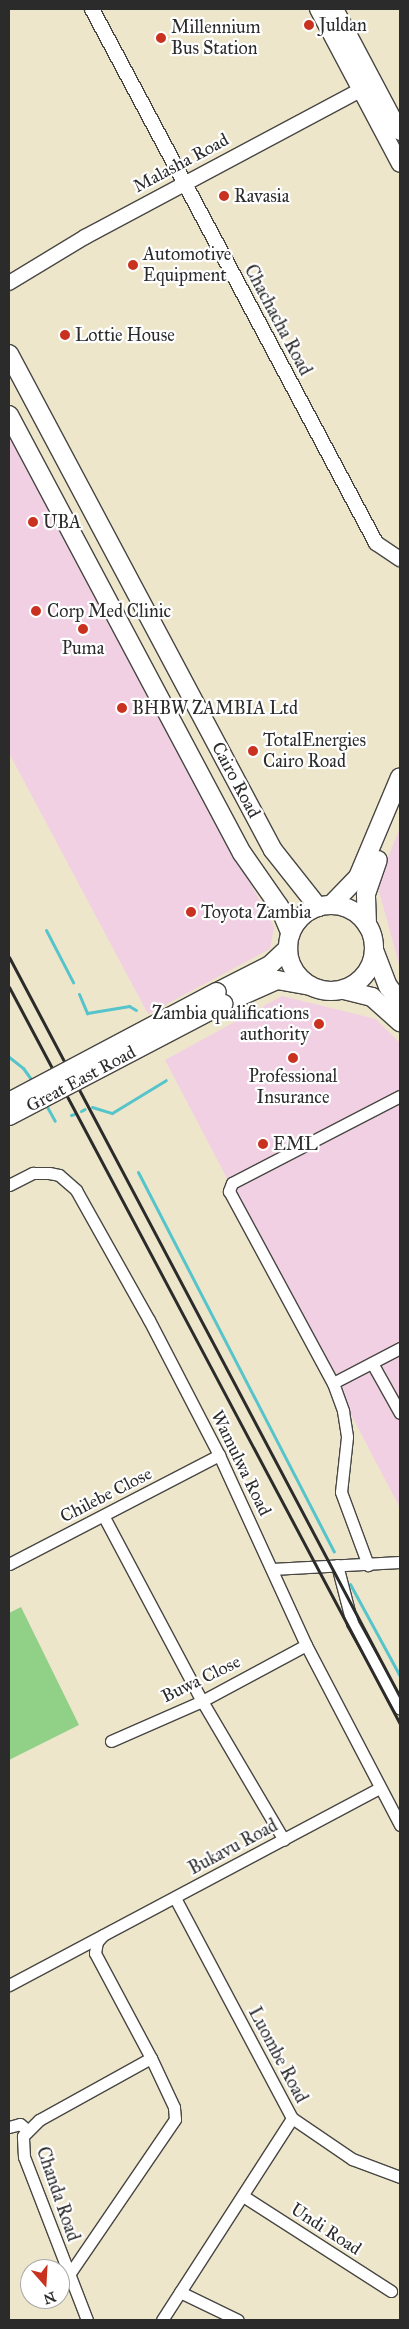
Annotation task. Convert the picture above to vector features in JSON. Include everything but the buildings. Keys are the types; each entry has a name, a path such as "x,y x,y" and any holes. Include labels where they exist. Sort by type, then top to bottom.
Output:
{"main road":[{"path":"318,9 367,86 400,132"},
{"path":"335,9 400,164"},
{"name":"Cairo Road","path":"9,354 273,850 324,906"},
{"path":"10,417 26,418 36,405"},
{"name":"Cairo Road","path":"10,417 242,853 279,906 290,941"},
{"path":"23,442 31,428 48,428"},
{"path":"158,695 173,695 183,682"},
{"path":"170,718 178,706 196,704"},
{"path":"400,777 358,876 324,906 301,917 290,941 296,973 318,988 344,990 372,997 400,1022"},
{"path":"400,807 369,883 367,925 374,950 388,986 400,1002"},
{"path":"324,906 358,914 367,925"},
{"name":"Great East Road","path":"9,1116 220,998 270,965 290,941"},
{"path":"344,990 365,974 374,950"},
{"name":"Great East Road","path":"9,1102 220,998 282,979 318,988"}],"street":[{"name":"Chachacha Road","path":"92,9 376,543 400,559"},
{"name":"Malasha Road","path":"9,282 184,182 367,86"},
{"path":"368,1564 341,1492 347,1437 343,1411 333,1383 231,1199 229,1188 232,1183 400,1096"},
{"name":"Wamulwa Road","path":"9,1185 33,1173 49,1173 59,1175 76,1190 149,1320 220,1455 306,1645 400,1825"},
{"path":"333,1383 400,1348"},
{"path":"372,1363 400,1413"},
{"name":"Chilebe Close","path":"9,1564 220,1455"},
{"path":"104,1516 202,1701 284,1840"},
{"path":"272,1569 400,1562"},
{"path":"337,1564 352,1623 400,1709"},
{"name":"Buwa Close","path":"111,1740 202,1701 306,1645"},
{"name":"Bukavu Road","path":"9,1985 380,1788"},
{"name":"Luombe Road","path":"175,1898 292,2118 352,2159 400,2176"},
{"path":"70,2273 173,2125 174,2107 151,2058 95,1953 97,1942 102,1935"},
{"name":"Chanda Road","path":"62,2259 24,2157 22,2142 27,2130 39,2120 151,2058"},
{"path":"162,2320 292,2118"},
{"path":"9,2127 20,2124 27,2130"},
{"name":"Undi Road","path":"243,2196 390,2292"},
{"name":"Chanda Road","path":"70,2281 87,2320"},
{"path":"180,2292 238,2320"}],"shaded area":[{"path":"9,435 274,927 270,949 148,1014 9,753"},
{"path":"400,828 400,968 377,884"},
{"path":"282,996 376,1019 400,1043 400,1508 165,1060"}],"green space":[{"path":"21,1607 79,1725 9,1760 9,1613"}],"waterway":[{"path":"46,930 73,982"},
{"path":"79,994 87,1013 129,1006 136,1010"},
{"path":"9,1057 23,1068 33,1082"},
{"path":"92,1107 112,1113 166,1080"},
{"path":"46,1105 55,1121"},
{"path":"81,1111 85,1109"},
{"path":"138,1172 334,1551"},
{"path":"350,1584 400,1676"}],"railway":[{"path":"9,957 400,1697"},
{"path":"9,987 400,1724"}],"place":[{"name":"Juldan","path":"309,25"},
{"name":"Millennium Bus Station","path":"161,38"},
{"name":"Ravasia","path":"224,196"},
{"name":"Automotive Equipment","path":"133,265"},
{"name":"Lottie House","path":"65,335"},
{"name":"UBA","path":"33,522"},
{"name":"Corp Med Clinic","path":"36,611"},
{"name":"Puma","path":"83,629"},
{"name":"BHBW ZAMBIA Ltd","path":"122,708"},
{"name":"TotalEnergies Cairo Road","path":"253,751"},
{"name":"Toyota Zambia","path":"191,912"},
{"name":"Zambia qualifications authority","path":"319,1024"},
{"name":"Professional Insurance","path":"293,1058"},
{"name":"EML","path":"263,1144"}]}
